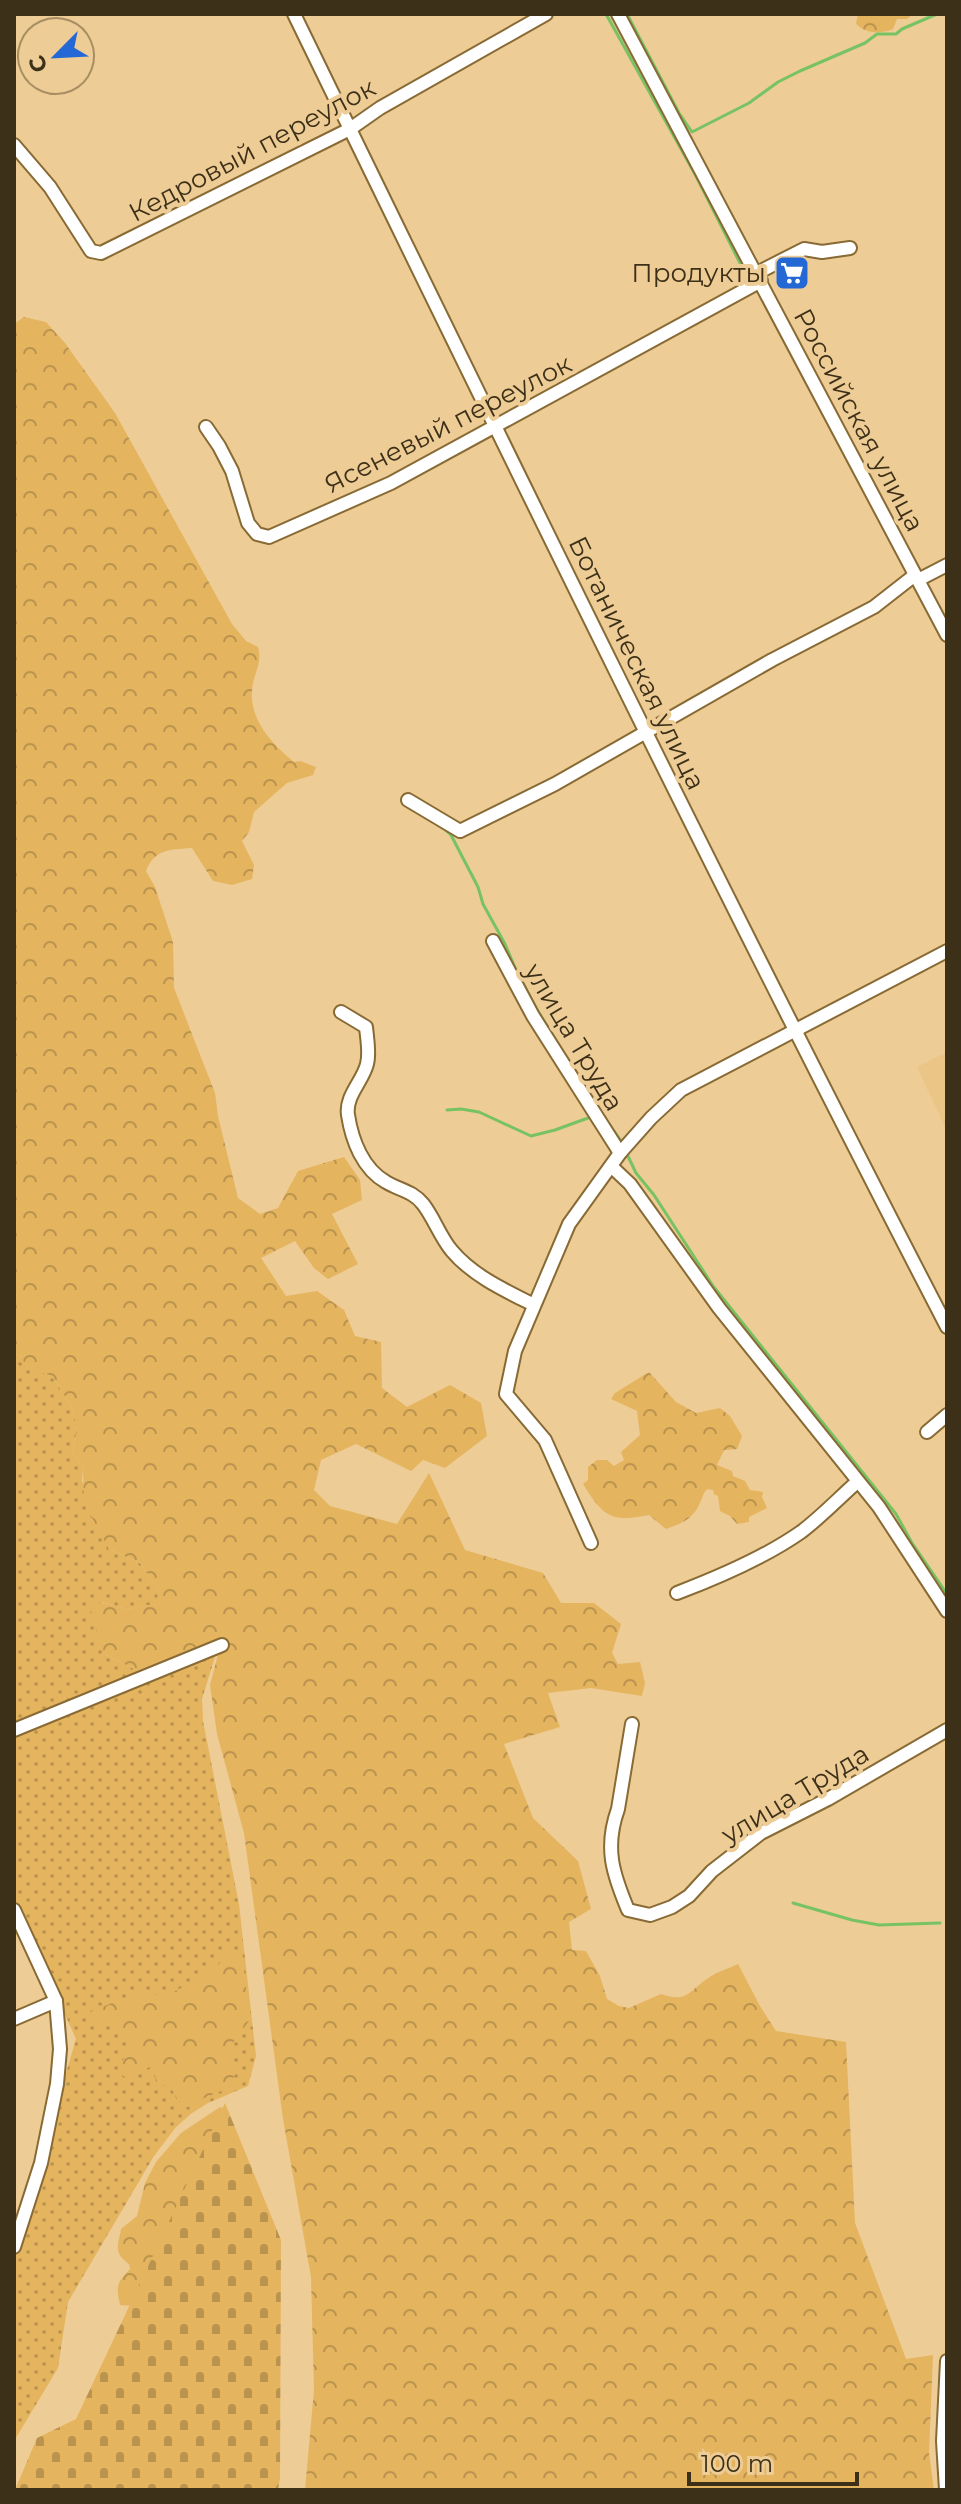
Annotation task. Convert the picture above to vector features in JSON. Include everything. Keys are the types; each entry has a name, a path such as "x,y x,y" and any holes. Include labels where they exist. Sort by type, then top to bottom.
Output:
{"street":[{"name":"Ботаническая улица","path":"294,14 795,1031 947,1327"},
{"name":"Кедровый переулок","path":"14,145 50,187 91,251 101,253 350,129 380,108 546,14"},
{"name":"Российская улица","path":"618,14 947,635"},
{"name":"Ясеневый переулок","path":"206,427 232,471 248,523 257,534 269,537 391,483 496,428 804,249 822,252 850,248"},
{"path":"408,800 460,831 555,784 772,660 874,607 917,578 947,565"},
{"name":"улица Труда","path":"493,941 533,1016 620,1153"},
{"path":"591,1543 545,1440 506,1394 515,1351 569,1224 620,1153 681,1090 947,951"},
{"path":"341,1012 366,1027 368,1063 349,1100 347,1113 362,1159 371,1172 387,1183 410,1192 422,1202 451,1250 462,1261 499,1288 534,1305"},
{"path":"611,1166 630,1184 719,1308 887,1517 947,1611"},
{"path":"927,1432 947,1415"},
{"path":"677,1593 781,1545 857,1482"},
{"path":"14,1730 222,1645"},
{"name":"улица Труда","path":"632,1724 612,1837 612,1871 628,1910 650,1915 672,1907 689,1896 712,1871 761,1833 828,1799 947,1730"},
{"path":"14,1910 56,2001 60,2049 57,2084 41,2163 14,2247"},
{"path":"14,2019 56,2001"},
{"path":"946,2490 943,2441 947,2361"}],"shaded area":[{"path":"947,1052 947,1131 917,1067"}],"green space":[{"path":"858,14 913,14 907,19 897,19 893,29 879,32 864,30 856,24"},
{"path":"24,317 46,322 65,343 115,413 232,624 246,641 258,647 259,661 252,695 253,707 262,728 294,762 316,767 313,775 287,783 254,812 249,832 242,841 254,865 252,879 232,885 213,881 192,848 159,854 146,871 155,887 173,942 174,988 215,1093 238,1198 260,1214 278,1208 298,1171 344,1157 360,1180 362,1200 332,1214 358,1264 328,1279 314,1268 295,1241 261,1258 286,1296 317,1291 344,1310 355,1336 381,1342 382,1388 407,1407 450,1385 481,1403 487,1436 445,1468 423,1460 411,1471 356,1444 321,1460 314,1490 330,1506 397,1524 429,1473 465,1550 543,1573 561,1603 594,1603 621,1624 612,1653 618,1664 640,1662 645,1683 642,1696 591,1688 548,1693 560,1727 504,1744 533,1818 578,1861 591,1909 569,1922 572,1950 586,1951 600,1976 607,1999 629,2008 661,1994 682,1997 711,1977 738,1964 776,2031 846,2042 855,2223 906,2359 933,2355 929,2453 934,2490 305,2490 314,2390 311,2277 283,2119 244,1833 217,1734 210,1685 219,1651 206,1643 138,1671 103,1653 90,1608 101,1602 127,1609 156,1604 159,1590 140,1563 109,1549 84,1503 83,1467 72,1451 76,1429 73,1411 52,1376 30,1368 14,1351 14,324"},
{"path":"14,1351 31,1368 52,1376 73,1411 76,1429 72,1451 83,1467 82,1481 109,1549 140,1563 159,1590 157,1604 127,1609 102,1602 103,1653 138,1671 14,1725"},
{"path":"649,1372 676,1402 696,1413 720,1408 730,1416 742,1436 737,1449 724,1450 717,1465 732,1471 733,1476 745,1481 750,1490 763,1492 767,1508 749,1517 749,1522 737,1524 720,1511 718,1496 713,1490 707,1489 688,1518 666,1529 649,1515 625,1518 609,1514 590,1495 583,1484 588,1480 588,1467 597,1460 607,1460 614,1466 624,1460 621,1452 640,1435 637,1411 611,1399 615,1393"},
{"path":"218,1647 202,1699 203,1721 239,1904 256,2056 248,2086 192,2113 176,2127 154,2156 68,2302 58,2368 14,2441 14,2250 76,2039 14,1901 14,1735"},
{"path":"230,1949 242,1952 249,2021 232,2044 232,2083 188,2107 177,2100 172,2089 156,2082 151,2066 130,2079 123,2076 123,2060 129,2052 129,2043 113,2028 87,2018 90,2012 144,1990 163,1997 185,1986 204,1971 216,1968"},
{"path":"225,2103 281,2240 278,2490 15,2490 37,2438 76,2419"},
{"path":"220,2107 226,2109 134,2306 120,2305 118,2286 130,2269 119,2252 121,2229 137,2216 145,2183 156,2162 181,2133"}],"waterway":[{"path":"606,14 696,176 745,273"},
{"path":"627,14 692,132 749,103 800,71 865,43 877,34 896,34 937,14"},
{"path":"441,826 451,835 536,1008 585,1088"},
{"path":"447,1110 479,1112 531,1136 588,1118"},
{"path":"609,1124 621,1141"},
{"path":"626,1152 636,1173 654,1195 713,1286 896,1514 947,1594"},
{"path":"793,1903 879,1925 940,1923"}],"place":[{"name":"Продукты","path":"792,273"}]}
